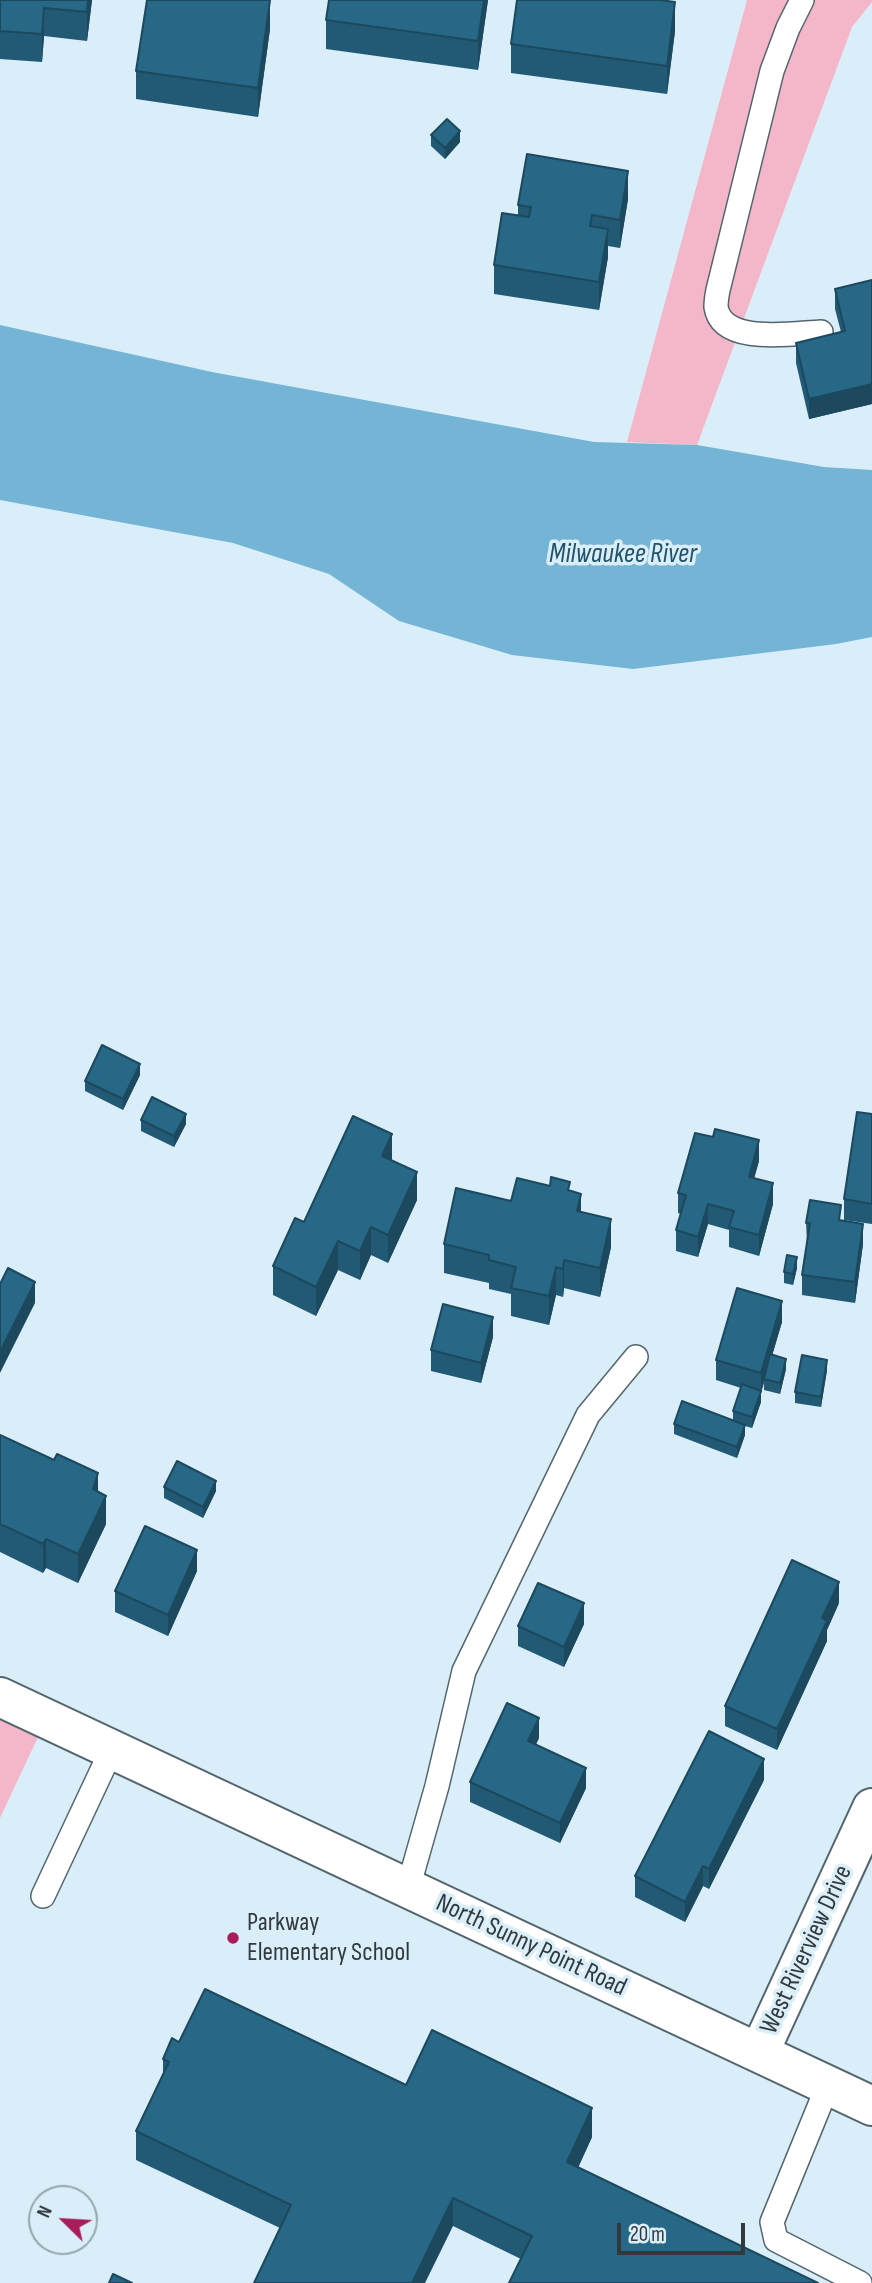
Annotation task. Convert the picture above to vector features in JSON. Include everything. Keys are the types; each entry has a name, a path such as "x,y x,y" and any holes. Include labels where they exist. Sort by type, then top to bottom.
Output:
{"street":[{"name":"North Sunny Point Road","path":"0,1697 872,2106"},
{"name":"West Riverview Drive","path":"759,2053 872,1808"}],"lane":[{"path":"802,0 772,71 716,306 720,318 743,333 758,335 821,332"},
{"path":"408,1888 437,1786 464,1671 588,1415 636,1357"},
{"path":"43,1896 112,1749"},
{"path":"828,2085 772,2222 776,2240 860,2283"}],"shaded area":[{"path":"747,0 872,2 852,27 697,445 627,442"},
{"path":"0,1716 39,1735 0,1818"}],"water":[{"name":"Milwaukee River","path":"0,325 212,372 594,442 697,445 824,467 872,470 872,637 836,644 633,669 512,655 399,621 329,574 233,543 0,500"}],"building":[{"path":"0,0 88,0 87,12 44,8 42,34 0,31"},
{"path":"147,0 270,0 258,88 136,71"},
{"path":"329,0 484,0 478,41 326,20"},
{"path":"517,0 675,2 667,66 511,44"},
{"path":"447,119 460,131 445,148 431,135"},
{"path":"527,154 628,171 620,220 592,215 590,226 608,229 599,282 494,265 502,213 529,217 531,207 518,205"},
{"path":"872,280 872,384 809,399 796,343 845,331 835,289"},
{"path":"102,1045 140,1064 123,1099 85,1081"},
{"path":"152,1097 186,1114 174,1136 141,1120"},
{"path":"857,1112 872,1114 872,1204 844,1199"},
{"path":"353,1116 392,1134 382,1156 417,1172 388,1235 371,1227 360,1251 338,1241 316,1287 273,1266 295,1218 304,1222"},
{"path":"715,1129 759,1140 749,1177 773,1183 759,1235 729,1227 734,1211 708,1204 698,1237 676,1230 686,1195 678,1193 695,1133 713,1137"},
{"path":"551,1177 570,1182 568,1190 581,1194 577,1211 611,1219 600,1268 564,1260 563,1269 556,1267 549,1296 511,1288 516,1267 489,1260 489,1255 444,1244 456,1188 511,1201 517,1178 550,1186"},
{"path":"810,1200 841,1205 839,1220 863,1224 855,1282 802,1275 810,1223 806,1223"},
{"path":"787,1255 797,1257 793,1274 784,1272"},
{"path":"8,1268 35,1282 0,1352 0,1284"},
{"path":"737,1288 782,1301 761,1373 716,1360"},
{"path":"443,1304 493,1317 481,1363 431,1350"},
{"path":"770,1354 786,1359 780,1383 764,1379"},
{"path":"802,1355 827,1360 821,1397 795,1392"},
{"path":"742,1384 761,1391 752,1417 733,1411"},
{"path":"682,1401 745,1425 737,1447 674,1424"},
{"path":"0,1435 54,1460 57,1454 98,1473 93,1489 106,1496 78,1554 46,1539 43,1544 0,1524"},
{"path":"177,1461 216,1481 203,1507 164,1487"},
{"path":"145,1526 197,1550 168,1615 115,1591"},
{"path":"792,1560 839,1582 822,1618 827,1621 777,1729 725,1706"},
{"path":"538,1583 584,1603 564,1647 518,1626"},
{"path":"507,1703 539,1718 528,1741 586,1768 560,1823 470,1782"},
{"path":"709,1731 764,1759 709,1869 703,1866 685,1902 635,1876"},
{"path":"205,1989 406,2085 432,2030 592,2108 567,2162 818,2283 509,2283 532,2236 453,2198 412,2283 254,2283 291,2205 136,2131 169,2062 163,2059 172,2038 179,2042"},
{"path":"113,2274 132,2283 109,2283"}],"place":[{"name":"Parkway Elementary School","path":"233,1938"}]}
